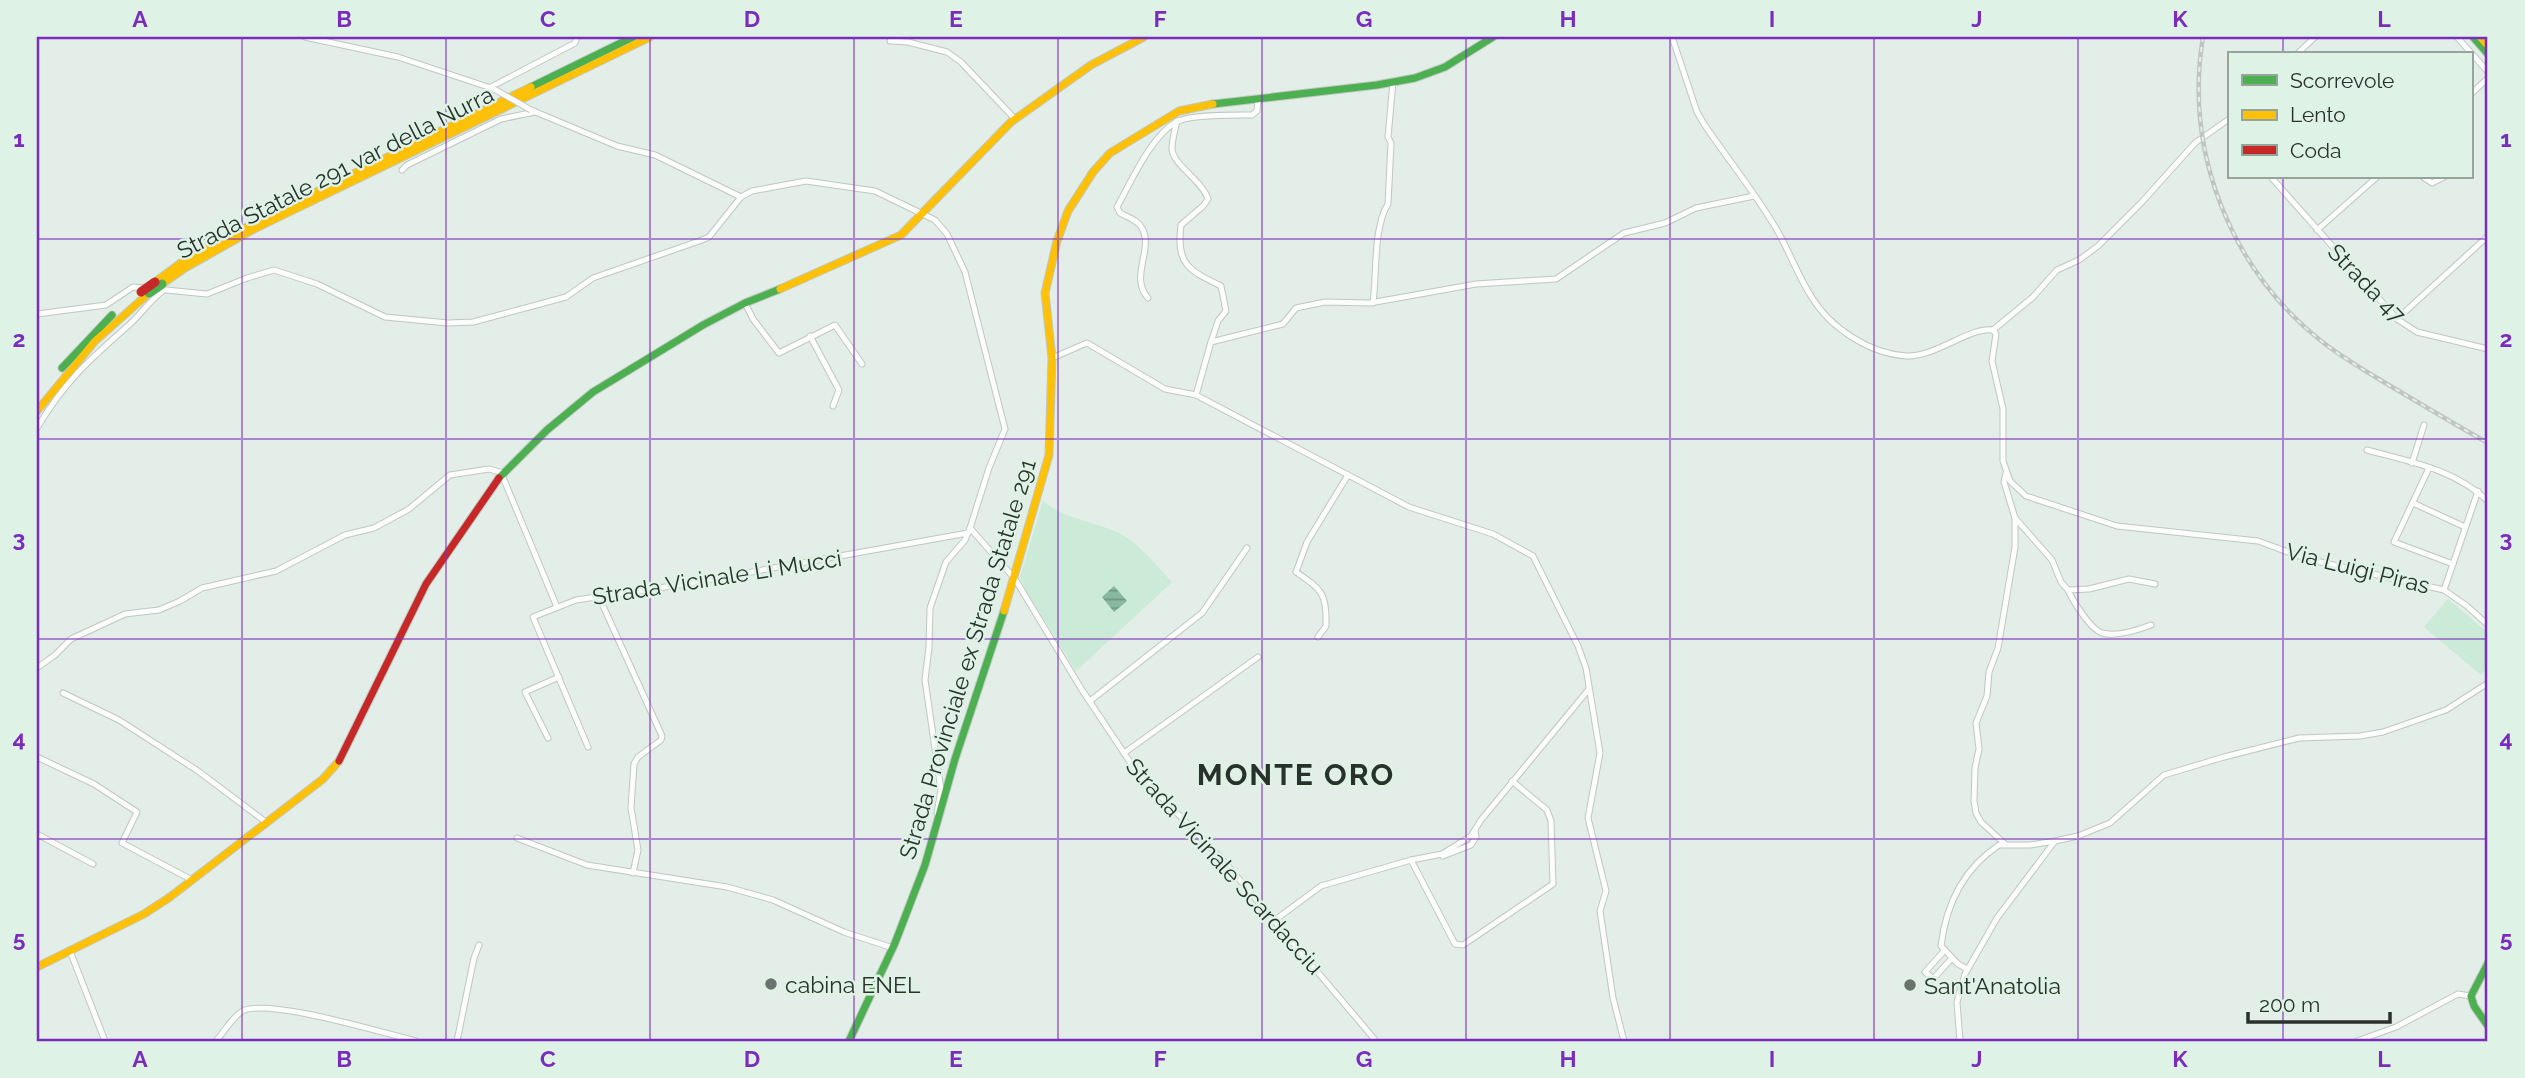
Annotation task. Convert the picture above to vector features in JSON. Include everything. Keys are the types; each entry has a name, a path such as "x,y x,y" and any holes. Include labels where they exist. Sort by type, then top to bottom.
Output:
{"main road":[{"name":"Strada Statale 291 var della Nurra","path":"160,285 182,262 237,231 633,37"},
{"name":"Strada Statale 291 var della Nurra","path":"37,401 93,333 145,292 185,268 254,229 650,37"},
{"path":"37,967 144,914 323,779 341,758 426,584 503,474 547,430 593,392 703,325 745,303 901,235 1015,119 1091,65 1144,37"},
{"name":"Strada Provinciale ex Strada Statale 291","path":"849,1041 892,948 925,865 955,759 1014,579 1049,455 1052,358 1045,309 1046,281 1068,211 1093,172 1110,153 1125,142 1179,111 1415,78 1445,67 1493,37"},
{"path":"2473,37 2488,54"},
{"name":"Strada Statale 291 var della Nurra","path":"37,411 94,341 145,292"},
{"path":"2488,963 2471,996 2474,1010 2488,1022"}],"street":[{"path":"305,37 398,57 493,88 533,111 617,146 655,155 741,197"},
{"path":"493,88 575,43 577,37"},
{"path":"1672,37 1697,112 1775,226 1810,296 1845,332 1863,344 1906,356 1921,355 1978,332 1993,330 2033,297 2057,270 2098,246 2141,204 2195,143 2228,120"},
{"path":"2299,52 2315,37"},
{"path":"2457,37 2470,52"},
{"path":"890,41 908,42 947,52 961,62 1015,119"},
{"path":"2304,47 2309,52"},
{"path":"2472,54 2488,72"},
{"path":"2472,93 2488,78"},
{"path":"1373,303 1377,242 1388,204 1391,143 1388,137 1393,82"},
{"path":"1148,298 1140,277 1144,231 1135,221 1120,214 1118,207 1149,150 1177,121 1222,115 1252,115 1257,111 1258,99"},
{"path":"402,170 407,165 501,119 533,111"},
{"path":"1177,121 1172,150 1175,158 1196,180 1208,199 1181,225 1181,255 1185,265 1221,286 1226,311 1218,321 1196,395"},
{"name":"Strada 47","path":"2272,178 2398,319 2417,332 2488,349"},
{"path":"2317,230 2376,178"},
{"path":"2424,178 2432,183 2442,178"},
{"path":"37,314 106,305 133,287 160,285 207,294 274,270 321,286 385,317 448,323 473,322 566,297 593,278 709,237 741,197 752,191 806,181 874,191 935,220 947,234 965,272 1005,429 989,468 969,531 946,562 930,608 925,680 940,790 933,837"},
{"path":"1211,342 1283,324 1296,308 1325,302 1373,303 1476,284 1556,279 1625,233 1665,223 1696,208 1754,196"},
{"path":"2398,319 2488,236"},
{"path":"37,428 52,403 75,374 133,321 160,285"},
{"path":"745,303 753,319 779,353 836,325 862,364"},
{"path":"1993,330 1996,334 1992,361 2003,409 2002,442 2006,473 2004,482 2015,518 2015,547 1998,648 1989,673 1987,696 1976,723 1979,750 1975,768 1974,801 1981,822 2005,844"},
{"path":"810,336 839,390 834,406"},
{"path":"1052,358 1087,343 1165,389 1196,395 1409,507 1493,534 1533,556 1578,646 1586,668 1600,753 1588,818 1606,891 1600,911 1613,998 1624,1041"},
{"path":"2412,463 2424,425"},
{"path":"2367,450 2447,473 2478,491 2488,501"},
{"path":"2429,467 2395,542 2453,565"},
{"path":"37,668 71,639 125,614 159,610 202,588 276,572 345,535 374,528 409,509 450,475 489,469 503,474 557,607"},
{"name":"Via Luigi Piras","path":"2006,473 2016,489 2026,496 2117,526 2258,541 2307,559 2444,590 2468,606 2488,625"},
{"path":"1318,637 1326,626 1325,595 1296,572 1307,542 1348,475"},
{"path":"2444,590 2478,491"},
{"path":"2413,503 2465,527"},
{"path":"2015,518 2052,560 2074,603 2094,627 2102,633 2132,632 2151,625"},
{"name":"Strada Vicinale Scardacciu","path":"969,531 1014,579 1136,771 1222,859 1376,1041"},
{"name":"Strada Vicinale Li Mucci","path":"588,747 533,617 576,600 679,585 969,531"},
{"path":"1090,701 1202,613 1247,548"},
{"path":"2068,590 2089,589 2129,579 2155,584"},
{"path":"599,597 662,736 661,740 634,764 631,808 638,850 633,873"},
{"path":"1124,753 1258,657"},
{"path":"548,738 525,692 559,677"},
{"path":"1967,969 1941,946 1943,928 1953,896 1979,860 1999,845 2030,845 2078,836 2110,823 2164,775 2299,738 2360,736 2383,732 2445,710 2488,683"},
{"path":"1277,921 1321,886 1442,854 1462,844 1589,689"},
{"path":"63,693 119,719 198,771 267,823"},
{"path":"37,757 93,784 138,812 122,843 192,880"},
{"path":"1412,861 1455,944 1462,945 1553,884 1551,821 1547,810 1512,781"},
{"path":"37,834 93,864"},
{"path":"517,838 587,865 670,876 727,887 773,900 844,932 892,948"},
{"path":"1960,1041 1957,1002 1959,988 1967,969 1997,918 2055,841"},
{"path":"457,1041 479,945"},
{"path":"1944,950 1925,972 1933,979 1952,958"},
{"path":"70,951 105,1041"},
{"path":"2357,1041 2396,1027 2458,994 2471,996"},
{"path":"216,1041 241,1012 254,1007 278,1009 416,1041"}],"shaded area":[{"path":"1043,501 1070,516 1127,538 1172,582 1076,671 1020,577"},
{"path":"1114,586 1127,601 1114,612 1102,597"},
{"path":"2448,599 2488,633 2488,666 2481,675 2424,627"}],"railway":[{"path":"2203,37 2199,80 2201,122 2208,164 2238,243 2261,278 2288,311 2344,358 2488,443"}],"traffic: fast":[{"path":"531,87 633,37"},
{"path":"1213,104 1415,78 1445,67 1493,37"},
{"path":"2473,37 2488,54"},
{"path":"149,293 162,284"},
{"path":"499,478 547,430 593,392 703,325 745,303 780,289"},
{"path":"62,368 112,315"},
{"path":"849,1041 895,943 925,865 955,759 1004,611"},
{"path":"2488,963 2471,996 2474,1006 2488,1026"}],"traffic: slow":[{"path":"162,284 254,229 650,37"},
{"path":"780,289 901,235 1011,122 1091,65 1144,37"},
{"path":"2480,37 2488,46"},
{"path":"155,282 182,262 271,214 531,87"},
{"path":"1004,611 1049,455 1052,358 1045,293 1057,241 1068,211 1093,172 1110,153 1179,111 1213,104"},
{"path":"37,411 95,341 149,293"},
{"path":"37,967 144,914 170,897 323,779 339,761"}],"traffic: jam":[{"path":"141,292 155,282"},
{"path":"339,761 426,584 499,478"}],"place":[{"name":"cabina ENEL","path":"771,984"},
{"name":"Sant'Anatolia","path":"1910,985"}],"district":[{"name":"MONTE ORO","path":"1296,774"}]}
